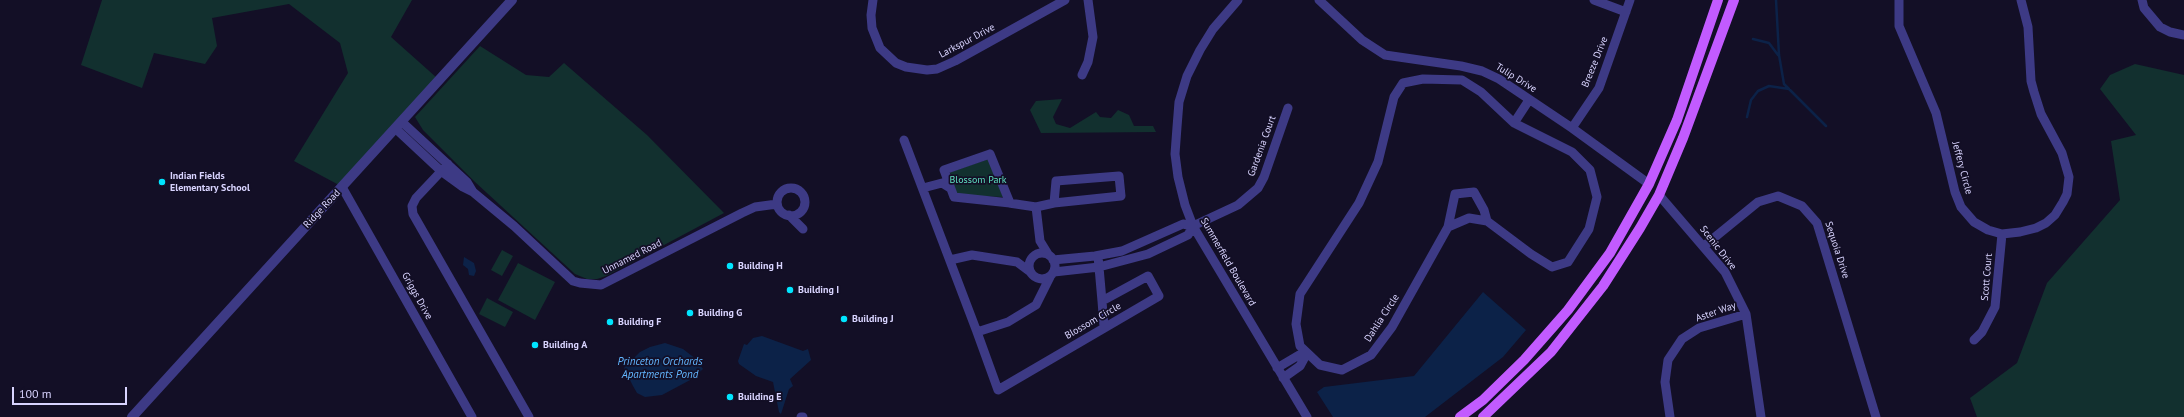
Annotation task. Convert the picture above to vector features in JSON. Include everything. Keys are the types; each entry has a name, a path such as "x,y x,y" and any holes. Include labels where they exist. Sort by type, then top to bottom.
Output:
{"main road":[{"path":"1460,417 1482,400 1524,360 1568,310 1610,253 1649,184 1677,120 1718,0"},
{"path":"1483,417 1556,346 1603,286 1640,228 1659,195 1683,138 1734,0"}],"street":[{"name":"Ridge Road","path":"132,417 512,0"},
{"name":"Larkspur Drive","path":"874,0 871,15 872,28 880,48 896,63 906,67 927,70 955,61 1065,0"},
{"path":"1082,75 1088,62 1093,37 1088,0"},
{"name":"Summerfield Boulevard","path":"1238,0 1213,29 1200,50 1187,76 1179,102 1176,162 1185,205 1193,226 1307,417"},
{"path":"1594,0 1626,12"},
{"name":"Breeze Drive","path":"1572,128 1599,88 1630,0"},
{"name":"Jeffery Circle","path":"1899,0 1899,26 1936,113 1955,192 1961,207 1974,222 1988,230 2002,234 2020,232 2036,228 2046,223 2054,216 2063,202 2067,194 2069,178 2062,153 2042,114 2031,81 2028,27 2021,0"},
{"path":"2142,0 2144,8 2160,27 2170,32 2184,35"},
{"name":"Tulip Drive","path":"1322,1 1362,40 1385,55 1482,70 1572,128 1649,184"},
{"name":"Dahlia Circle","path":"1423,79 1462,80 1481,92 1514,123 1572,152 1590,170 1598,197 1589,229 1568,262 1552,267 1531,254 1487,221 1484,210 1474,192 1455,194 1448,228 1392,327 1371,355 1342,370 1320,365 1300,346 1296,324 1300,294 1360,203 1378,162 1394,97 1403,83 1423,79"},
{"path":"1514,123 1529,100"},
{"name":"Gardenia Court","path":"1193,226 1238,205 1258,188 1264,177 1288,108"},
{"name":"Unnamed Road","path":"399,125 448,164 467,182 473,192"},
{"name":"Unnamed Road","path":"399,125 441,171 462,187 473,192 514,226 573,281 592,285 602,285 611,281 742,212 755,207 777,204"},
{"name":"Blossom Circle","path":"904,140 998,390 1159,296 1148,276 1102,301 1098,256"},
{"path":"1009,202 990,154 944,170 954,197 1009,202 1036,208 1054,203 1121,196 1119,176 1056,181 1054,203"},
{"path":"448,164 416,198 412,206 412,214 529,417"},
{"path":"923,188 942,183 950,188"},
{"name":"Griggs Drive","path":"342,187 472,417"},
{"path":"790,215 800,212 804,206 805,199 800,191 792,188 786,189 780,194 777,204 781,210 790,215 803,229"},
{"name":"Scenic Drive","path":"1659,195 1704,246 1724,272 1746,314 1761,417"},
{"name":"Sequoia Drive","path":"1704,246 1758,202 1778,196 1802,206 1817,223 1876,417"},
{"path":"977,332 1008,322 1036,305 1052,275 1050,257 1040,241 1036,208"},
{"path":"1448,228 1469,218 1487,221"},
{"path":"1017,262 1041,253 1050,257 1098,256 1122,251 1183,224 1193,226 1188,235 1148,254 1099,267 1052,275 1042,280 1037,279"},
{"name":"Scott Court","path":"1974,340 1982,332 1995,307 2002,234"},
{"path":"1029,271 1028,265 1040,241"},
{"path":"950,260 972,255 1017,262 1037,279 1042,292"},
{"path":"1102,301 1104,327"},
{"name":"Aster Way","path":"1670,417 1665,382 1668,360 1682,339 1699,328 1746,314"},
{"path":"1278,368 1299,355 1307,353"},
{"path":"1283,378 1300,366 1307,353"}],"green space":[{"path":"102,0 412,0 391,37 437,78 339,185 294,161 348,73 340,43 289,4 212,18 217,46 205,64 154,53 142,88 81,65"},
{"path":"480,46 526,75 549,77 564,63 647,135 724,213 606,276 597,279 587,279 575,274 475,182 423,130 415,117"},
{"path":"2135,64 2184,75 2184,417 1977,417 1970,398 2017,363 2047,283 2120,200 2111,141 2136,135 2100,89 2110,75"},
{"path":"1062,99 1053,117 1056,124 1070,128 1096,112 1100,117 1111,118 1118,110 1129,115 1134,126 1153,126 1156,132 1041,133 1030,110 1036,101"},
{"name":"Blossom Park","path":"989,159 1003,197 956,195 950,172"},
{"path":"502,250 513,256 502,276 491,270"},
{"path":"518,263 555,282 535,320 498,300"},
{"path":"487,298 513,312 505,327 479,314"}],"water":[{"path":"464,257 474,263 476,271 474,276 469,275 468,269 463,265"},
{"path":"1483,292 1526,330 1503,357 1425,417 1333,417 1317,392 1324,387 1414,376"},
{"path":"762,336 803,351 808,349 811,360 790,379 793,386 789,389 781,414 779,412 773,382 756,376 739,364 738,361 744,344 747,345 753,338"},
{"name":"Princeton Orchards Apartments Pond","path":"665,343 683,349 696,359 703,369 692,379 662,395 645,397 637,393 624,368 640,352 650,347"}],"waterway":[{"path":"1776,0 1779,55 1784,84 1826,126"},
{"path":"1753,39 1769,43 1778,55"},
{"path":"1747,117 1751,100 1758,91 1769,86 1789,89"}],"place":[{"name":"Indian Fields Elementary School","path":"162,182"},
{"name":"Building H","path":"730,266"},
{"name":"Building I","path":"790,290"},
{"name":"Building G","path":"690,313"},
{"name":"Building J","path":"844,319"},
{"name":"Building F","path":"610,322"},
{"name":"Building A","path":"535,345"},
{"name":"Building E","path":"730,397"}]}
